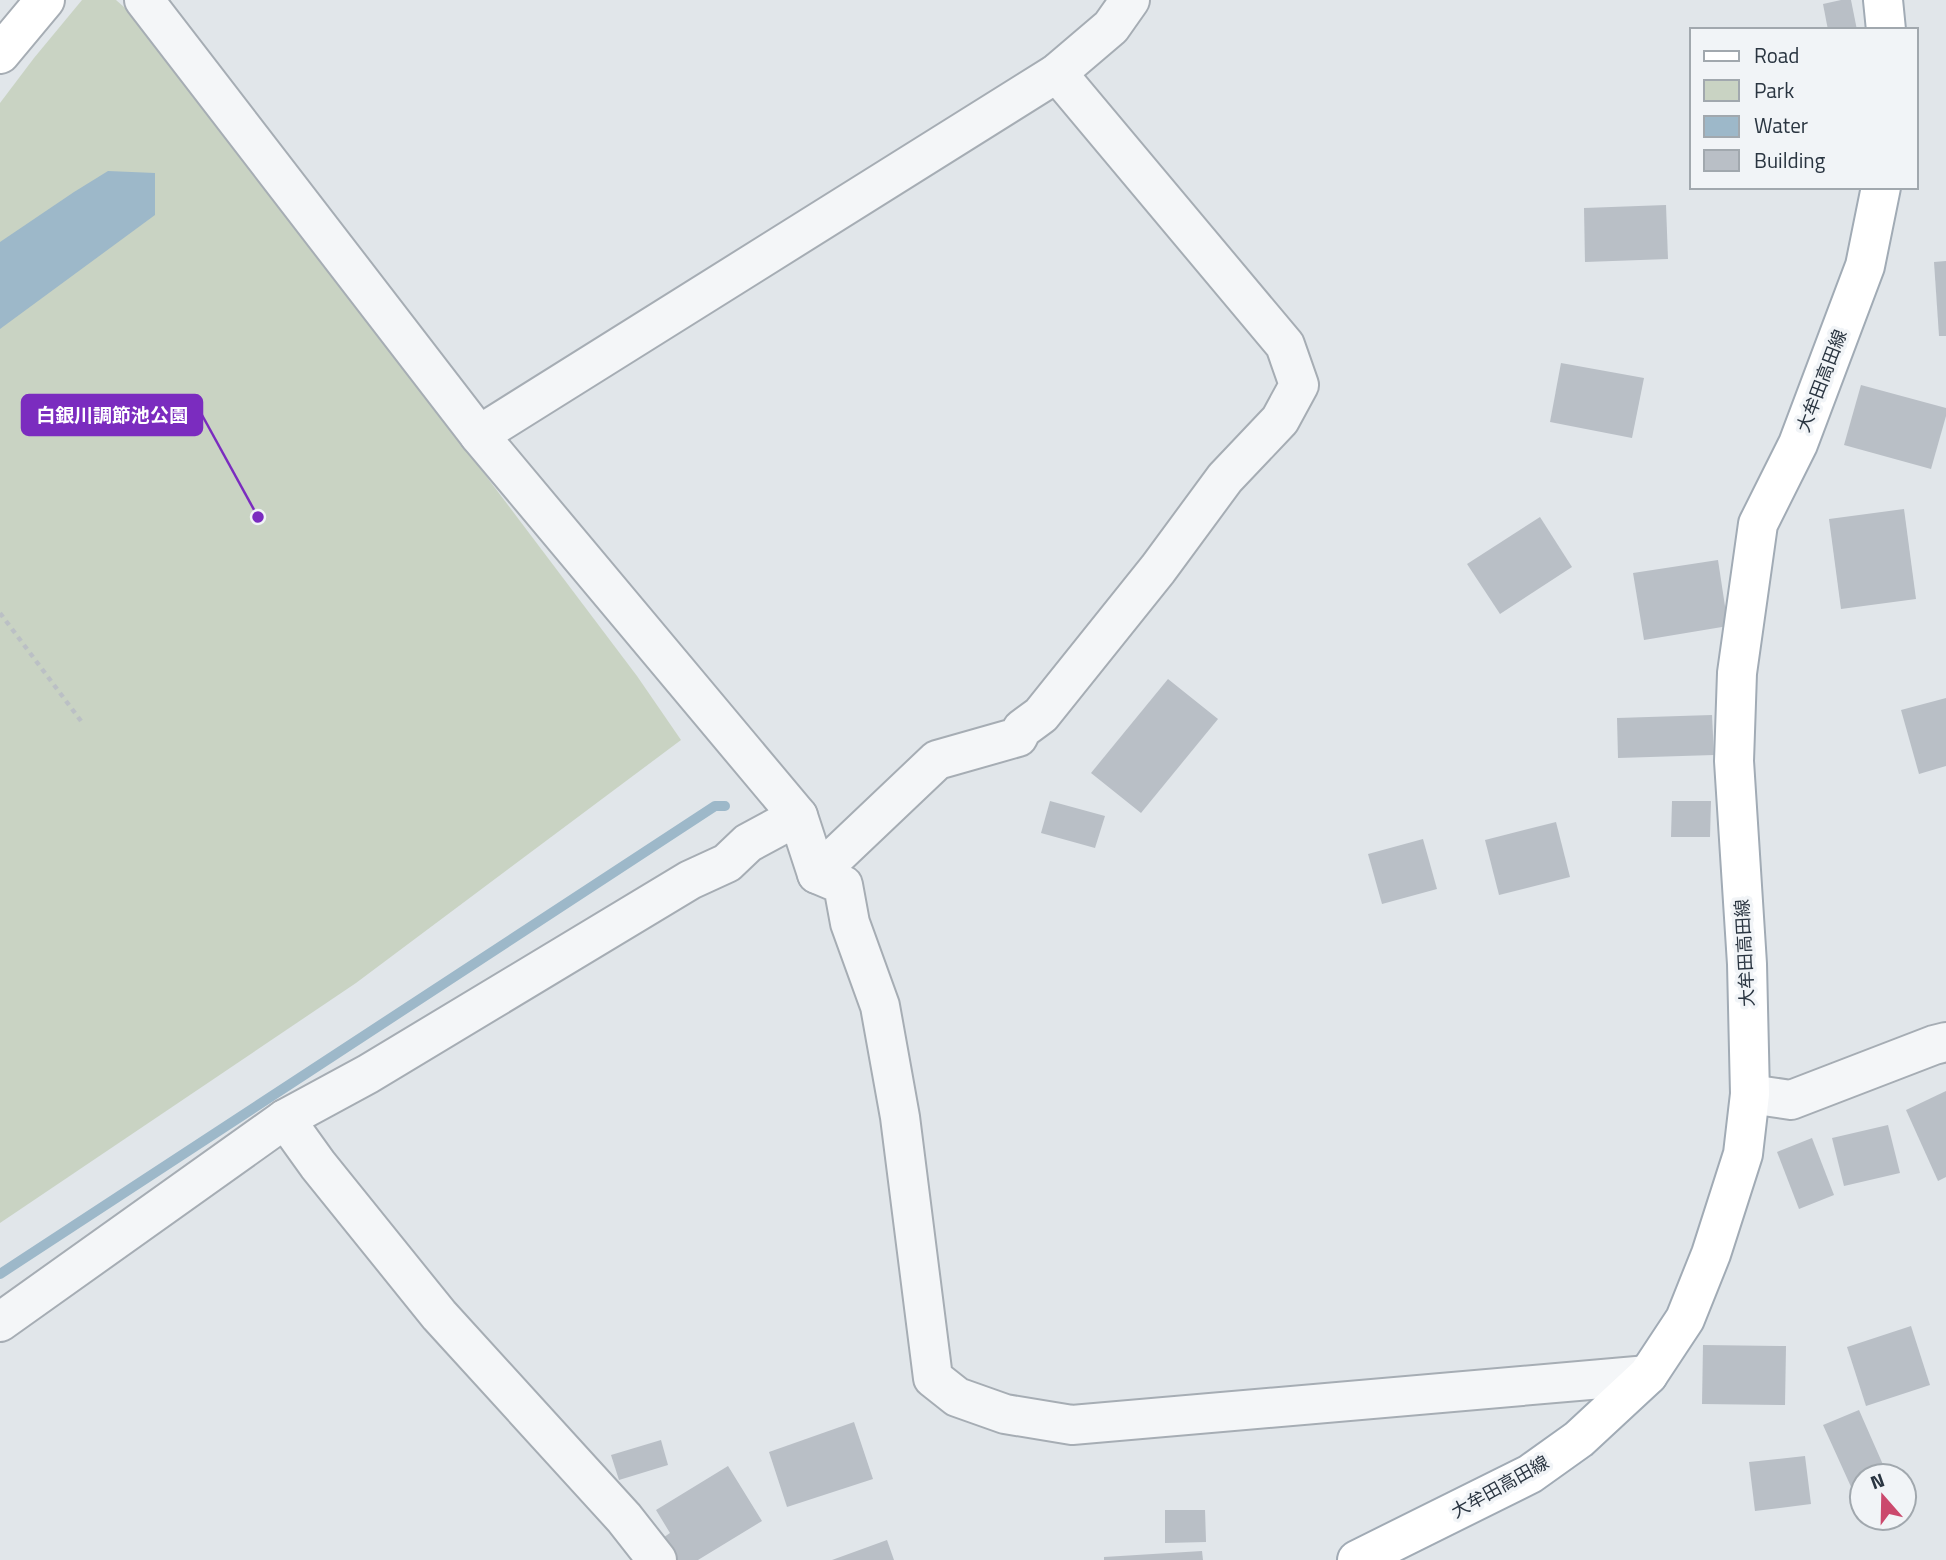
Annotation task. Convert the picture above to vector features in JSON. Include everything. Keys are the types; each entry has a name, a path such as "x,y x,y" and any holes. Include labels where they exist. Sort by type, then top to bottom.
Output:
{"main road":[{"path":"0,54 45,0"},
{"path":"1883,0 1886,28"},
{"name":"大牟田高田線","path":"1357,1560 1530,1474 1579,1439 1648,1375 1685,1319 1711,1254 1743,1154 1750,1094 1747,964 1734,761 1737,673 1758,524 1798,444 1865,266 1881,189"}],"street":[{"path":"144,0 479,435 799,816 817,874 843,885 850,923 880,1006 900,1116 933,1378 957,1397 1005,1414 1072,1425 1648,1375"},
{"path":"479,435 1057,73 1111,26 1130,0"},
{"path":"817,874 937,760 1018,737 1022,729 1041,715 1158,569 1226,478 1280,420 1299,385 1285,345 1057,73"},
{"path":"0,1322 285,1119 368,1074 690,880 727,863 748,843 799,816"},
{"path":"1750,1094 1791,1100 1946,1042"},
{"path":"285,1119 318,1165 439,1315 624,1518 657,1560"}],"path":[{"path":"0,613 84,724"}],"green space":[{"path":"82,0 116,0 132,14 397,358 637,676 681,740 356,983 0,1223 0,103"}],"water":[{"path":"108,171 155,173 155,215 0,329 0,242"}],"building":[{"path":"1851,0 1857,28 1828,28 1823,4"},
{"path":"1666,205 1668,259 1585,262 1584,208"},
{"path":"1946,261 1946,336 1939,336 1934,262"},
{"path":"1561,363 1644,378 1632,438 1550,422"},
{"path":"1861,385 1946,408 1931,469 1844,445"},
{"path":"1904,509 1916,599 1841,609 1829,519"},
{"path":"1540,517 1572,567 1500,614 1467,564"},
{"path":"1718,560 1728,626 1644,640 1633,573"},
{"path":"1168,679 1218,719 1141,813 1091,773"},
{"path":"1946,698 1946,766 1919,774 1901,710"},
{"path":"1712,715 1714,755 1618,758 1617,718"},
{"path":"1050,801 1105,816 1095,848 1041,833"},
{"path":"1672,801 1711,801 1710,837 1671,837"},
{"path":"1556,822 1570,877 1499,895 1485,840"},
{"path":"1423,839 1437,889 1382,904 1368,854"},
{"path":"1946,1091 1946,1177 1938,1181 1906,1110"},
{"path":"1888,1125 1900,1173 1844,1186 1832,1138"},
{"path":"1812,1138 1834,1195 1799,1209 1777,1152"},
{"path":"1911,1326 1930,1385 1866,1406 1847,1347"},
{"path":"1703,1345 1786,1346 1785,1405 1702,1404"},
{"path":"1859,1410 1882,1462 1848,1462 1848,1480 1823,1425"},
{"path":"854,1422 873,1479 787,1507 769,1452"},
{"path":"661,1440 668,1465 619,1480 611,1455"},
{"path":"1805,1456 1811,1504 1755,1511 1749,1462"},
{"path":"728,1466 762,1521 698,1560 663,1560 654,1544 670,1533 656,1510"},
{"path":"1165,1510 1205,1510 1206,1542 1165,1543"},
{"path":"887,1540 894,1560 832,1560"},
{"path":"1202,1551 1203,1560 1104,1560 1104,1557"}],"waterway":[{"path":"0,1274 715,806 725,806"}],"place":[{"name":"白銀川調節池公園","path":"258,517"}]}
